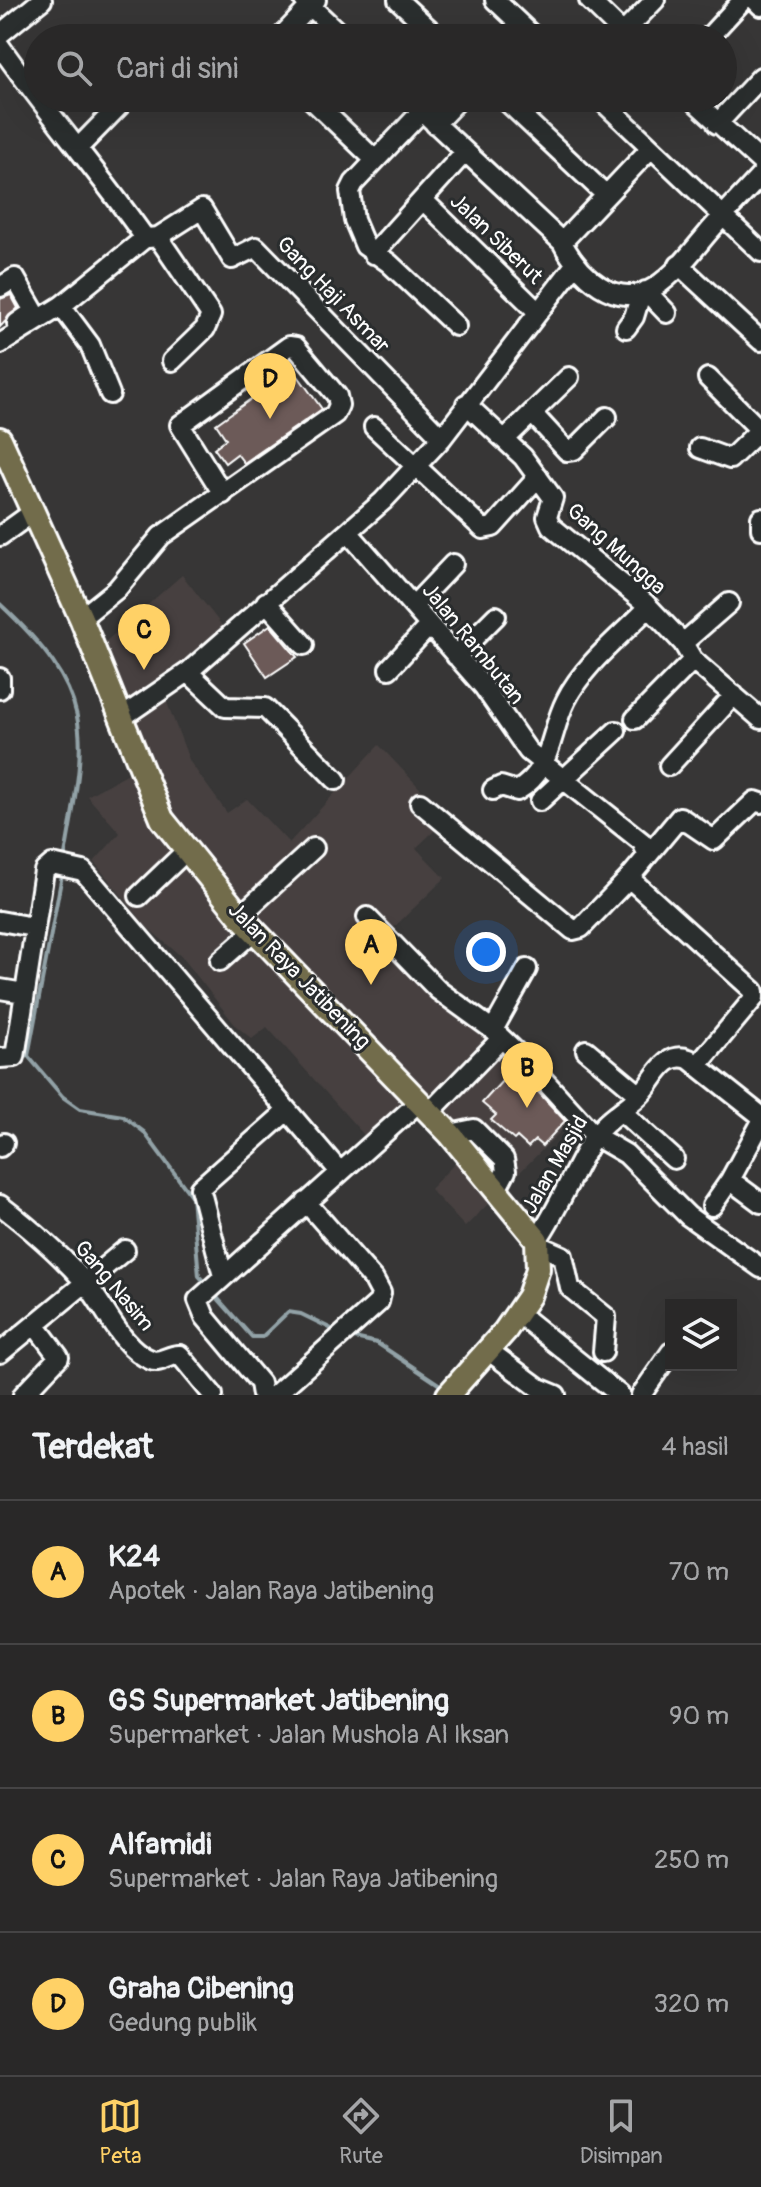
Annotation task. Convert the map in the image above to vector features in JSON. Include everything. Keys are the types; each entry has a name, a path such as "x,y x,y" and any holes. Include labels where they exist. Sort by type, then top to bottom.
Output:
{"main road":[{"name":"Jalan Raya Jatibening","path":"0,439 81,618 152,801 185,852 248,923 425,1106 497,1188 538,1242"},
{"path":"451,1392 519,1314 538,1269 538,1242"}],"street":[{"path":"0,34 42,0"},
{"path":"398,0 424,24"},
{"path":"589,0 614,24"},
{"path":"636,24 655,0"},
{"path":"721,24 743,0"},
{"path":"755,0 761,6"},
{"path":"292,24 310,2 331,24"},
{"path":"502,2 517,24"},
{"path":"0,46 24,81"},
{"path":"737,103 761,77"},
{"path":"47,112 100,173 211,315 205,329 172,361"},
{"path":"78,148 113,112"},
{"path":"325,112 375,160"},
{"path":"423,112 562,242 574,266 610,292 644,292 667,313"},
{"path":"438,112 375,160 350,191 358,234 373,254 389,263 456,326"},
{"path":"518,112 606,195"},
{"path":"614,112 761,252"},
{"path":"705,112 761,162"},
{"path":"717,124 728,112"},
{"path":"562,242 651,148"},
{"path":"373,254 465,152"},
{"path":"626,328 644,292 679,265 761,175"},
{"name":"Jalan Siberut","path":"423,200 538,312"},
{"name":"Gang Haji Asmar","path":"152,238 202,209 232,259 256,247 442,438"},
{"path":"0,344 61,306 152,238"},
{"path":"679,265 761,341"},
{"path":"121,718 188,672 416,468 574,266"},
{"path":"0,287 15,278 34,311 0,335"},
{"path":"61,306 90,345 110,394"},
{"path":"81,618 117,589 161,536 223,494 337,410 337,396 296,347 289,346 180,425 223,494"},
{"path":"505,439 569,377"},
{"path":"700,448 730,459 761,429 708,378"},
{"name":"Gang Mungga","path":"466,404 505,439 538,477 554,500 548,513 551,526 649,607 683,643 693,660 761,719"},
{"path":"532,413 567,451 574,450 607,417"},
{"path":"374,427 474,524 488,530 538,477"},
{"path":"0,536 32,513"},
{"path":"761,518 761,529"},
{"name":"Jalan Rambutan","path":"348,532 483,686 528,751 642,842 647,853"},
{"path":"414,605 453,564"},
{"path":"266,602 304,645"},
{"path":"683,643 729,603"},
{"path":"493,790 501,786 517,791 544,766 566,700 597,659 649,607"},
{"path":"456,656 496,616"},
{"path":"389,669 429,626"},
{"path":"635,719 693,660"},
{"path":"188,672 225,707 265,708 336,780"},
{"path":"0,678 0,689"},
{"path":"669,766 734,695"},
{"path":"540,801 616,731"},
{"path":"420,803 573,930 581,928 629,878 680,817 714,840 755,801 761,803"},
{"path":"220,961 248,923 314,848"},
{"path":"139,896 185,852"},
{"path":"0,1058 15,1057 44,871 61,865 83,871 340,1172"},
{"path":"629,878 754,991 754,998 698,1065 761,1116"},
{"path":"367,917 438,990 531,1066 595,1136 626,1154 688,1216 761,1268"},
{"path":"0,921 33,927"},
{"path":"262,1395 260,1383 198,1308 213,1285 340,1172 425,1106 495,1037 527,969"},
{"path":"0,989 24,993"},
{"path":"586,1050 640,1095"},
{"name":"Jalan Masjid","path":"538,1242 595,1136 640,1095 670,1058 679,1055 698,1065"},
{"path":"213,1285 200,1188 287,1111"},
{"path":"621,1111 674,1159"},
{"path":"712,1206 761,1123"},
{"path":"730,1180 761,1203"},
{"path":"275,1395 344,1336 379,1302 381,1293 374,1280 306,1202"},
{"name":"Gang Nasim","path":"0,1205 31,1228 85,1282 131,1345 148,1359 158,1362 180,1355 213,1395"},
{"path":"538,1242 563,1256 570,1288 606,1317 603,1352"},
{"path":"0,1353 125,1250"},
{"path":"519,1314 571,1353 606,1392"},
{"path":"23,1395 59,1357 35,1325"},
{"path":"489,1351 539,1388 556,1395"},
{"path":"641,1395 665,1361"}],"shaded area":[{"path":"182,575 224,628 159,682 190,762 227,813 247,799 289,843 379,745 448,818 416,848 445,878 390,931 574,1118 465,1227 430,1189 460,1158 424,1107 373,1145 267,1027 252,1039 236,1026 183,958 148,928 94,862 120,833 87,796 143,765 105,642"}],"building":[{"path":"11,295 18,308 0,327 0,299"},
{"path":"293,369 322,409 244,463 237,454 225,463 214,448 226,439 216,424"},
{"path":"270,625 297,657 267,677 244,643"},
{"path":"515,1067 565,1121 542,1146 535,1140 528,1147 517,1137 514,1140 491,1120 496,1115 482,1103"}],"waterway":[{"path":"0,604 55,666 70,693 78,720 80,749 77,781 64,861"},
{"path":"63,870 28,1056 63,1097 80,1109 123,1116 144,1132 192,1197 199,1276 208,1286"},
{"path":"213,1293 252,1337 262,1337 288,1312 301,1314 338,1332"},
{"path":"350,1337 377,1343 446,1389"}],"place":[{"name":"Graha Cibening","path":"270,419"},
{"name":"Alfamidi","path":"144,670"},
{"name":"K24","path":"371,985"},
{"name":"GS Supermarket Jatibening","path":"527,1108"}]}
